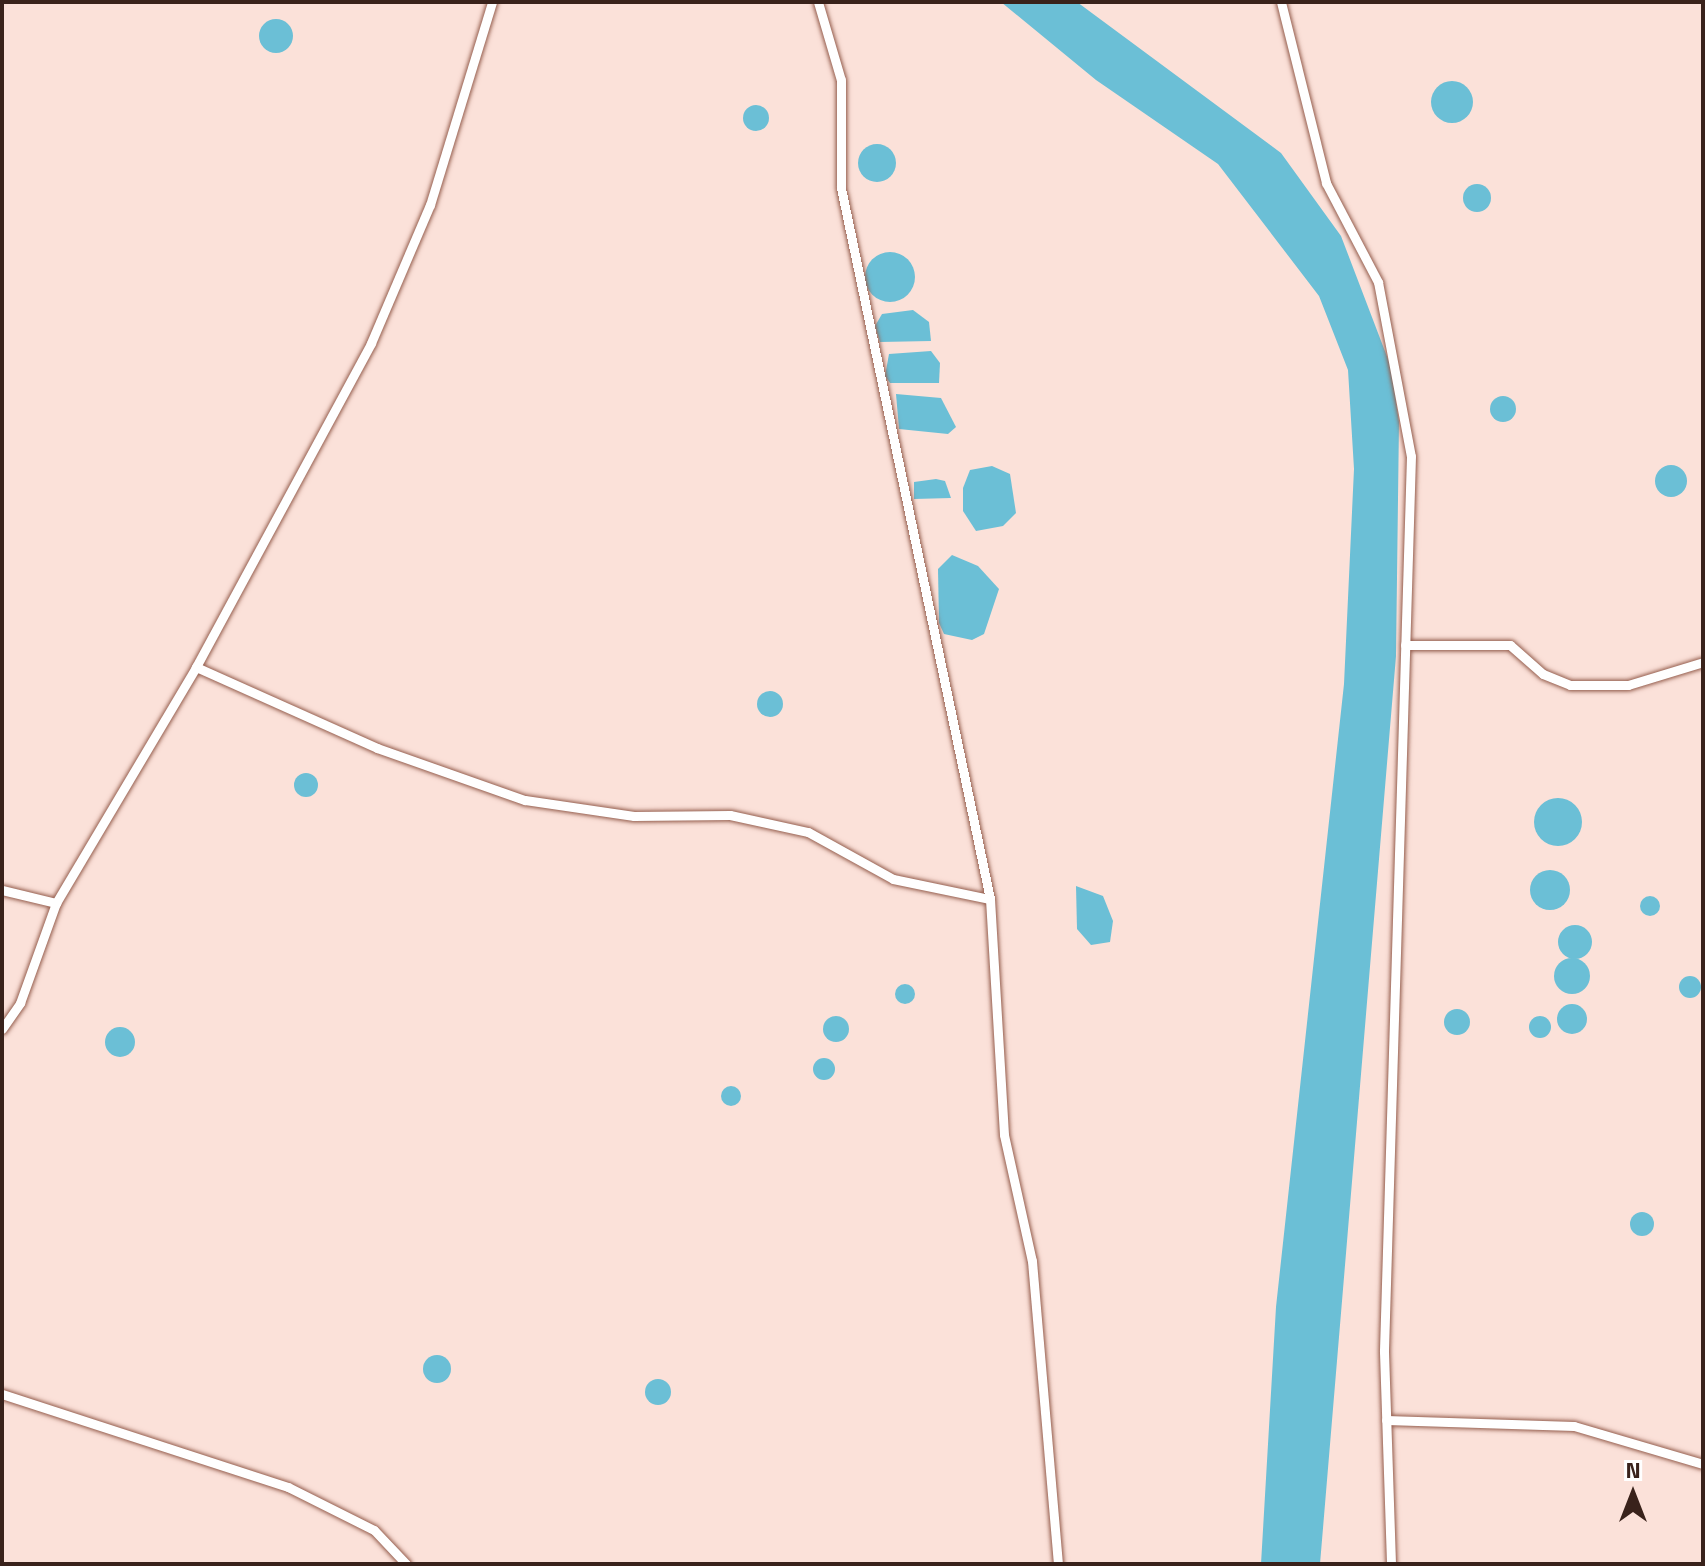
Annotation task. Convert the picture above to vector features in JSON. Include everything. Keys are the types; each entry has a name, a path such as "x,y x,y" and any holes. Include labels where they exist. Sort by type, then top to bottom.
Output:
{"street":[{"path":"2,1029 20,1003 56,903 196,667 371,343 430,205 492,2"},
{"path":"818,2 841,80 841,188 990,899 1004,1135 1032,1261 1058,1564"},
{"path":"1281,2 1326,183 1378,282 1395,349 1411,456 1386,1420 1391,1564"},
{"path":"1405,645 1510,645 1543,674 1570,685 1628,685 1703,662"},
{"path":"196,667 377,748 537,804 634,816 730,815 808,832 893,879 990,899"},
{"path":"2,890 56,903"},
{"path":"2,1394 288,1487 374,1530 406,1564"},
{"path":"1386,1420 1574,1426 1703,1464"}],"water":[{"path":"1001,2 1077,2 1281,153 1341,236 1391,367 1399,422 1396,656 1320,1564 1261,1564 1276,1307 1344,684 1354,469 1348,370 1319,296 1218,164 1096,80"},
{"path":"276,19 288,24 293,36 288,48 276,53 264,48 259,36 264,24"},
{"path":"1452,81 1467,87 1473,102 1467,117 1452,123 1437,117 1431,102 1437,87"},
{"path":"756,105 765,109 769,118 765,127 756,131 747,127 743,118 747,109"},
{"path":"877,144 890,150 896,163 890,176 877,182 864,176 858,163 864,150"},
{"path":"1477,184 1487,188 1491,198 1487,208 1477,212 1467,208 1463,198 1467,188"},
{"path":"890,252 907,260 915,277 907,294 890,302 873,294 865,277 873,260"},
{"path":"913,310 929,322 931,341 880,342 875,326 882,314"},
{"path":"931,351 940,363 939,383 890,383 885,376 889,354"},
{"path":"896,394 941,398 956,427 948,434 899,429"},
{"path":"1503,396 1512,400 1516,409 1512,418 1503,422 1494,418 1490,409 1494,400"},
{"path":"1671,465 1682,470 1687,481 1682,492 1671,497 1660,492 1655,481 1660,470"},
{"path":"992,466 1010,474 1016,513 1003,526 976,531 963,511 963,488 970,470"},
{"path":"945,481 951,498 914,499 914,482"},
{"path":"952,555 978,566 999,589 984,634 972,640 944,634 939,623 938,569"},
{"path":"770,691 779,695 783,704 779,713 770,717 761,713 757,704 761,695"},
{"path":"306,773 314,777 318,785 314,793 306,797 298,793 294,785 298,777"},
{"path":"1558,798 1575,805 1582,822 1575,839 1558,846 1541,839 1534,822 1541,805"},
{"path":"1550,870 1564,876 1570,890 1564,904 1550,910 1536,904 1530,890 1536,876"},
{"path":"1076,886 1103,896 1113,921 1110,942 1091,945 1077,929"},
{"path":"1646,896 1654,896 1660,906 1654,916 1646,916 1640,910 1640,902"},
{"path":"1575,925 1587,930 1592,942 1587,954 1575,959 1563,954 1558,942 1563,930"},
{"path":"1572,958 1584,964 1590,976 1584,988 1572,994 1560,988 1554,976 1560,964"},
{"path":"1690,976 1701,987 1690,998 1679,987"},
{"path":"905,984 912,987 915,994 912,1001 905,1004 898,1001 895,994 898,987"},
{"path":"1572,1004 1578,1005 1586,1013 1586,1025 1578,1033 1572,1034 1566,1033 1558,1025 1557,1019 1558,1013 1566,1005"},
{"path":"1457,1009 1466,1013 1470,1022 1466,1031 1457,1035 1448,1031 1444,1022 1448,1013"},
{"path":"836,1016 845,1020 849,1029 845,1038 836,1042 827,1038 823,1029 827,1020"},
{"path":"1540,1016 1548,1019 1551,1027 1548,1035 1540,1038 1532,1035 1529,1027 1532,1019"},
{"path":"120,1027 131,1031 135,1042 131,1053 120,1057 109,1053 105,1042 109,1031"},
{"path":"824,1058 835,1069 824,1080 813,1069"},
{"path":"727,1086 735,1086 741,1096 735,1106 727,1106 721,1100 721,1092"},
{"path":"1642,1212 1651,1215 1654,1224 1651,1233 1642,1236 1633,1233 1630,1224 1633,1215"},
{"path":"437,1355 447,1359 451,1369 447,1379 437,1383 427,1379 423,1369 427,1359"},
{"path":"658,1379 667,1383 671,1392 667,1401 658,1405 649,1401 645,1392 649,1383"}]}
